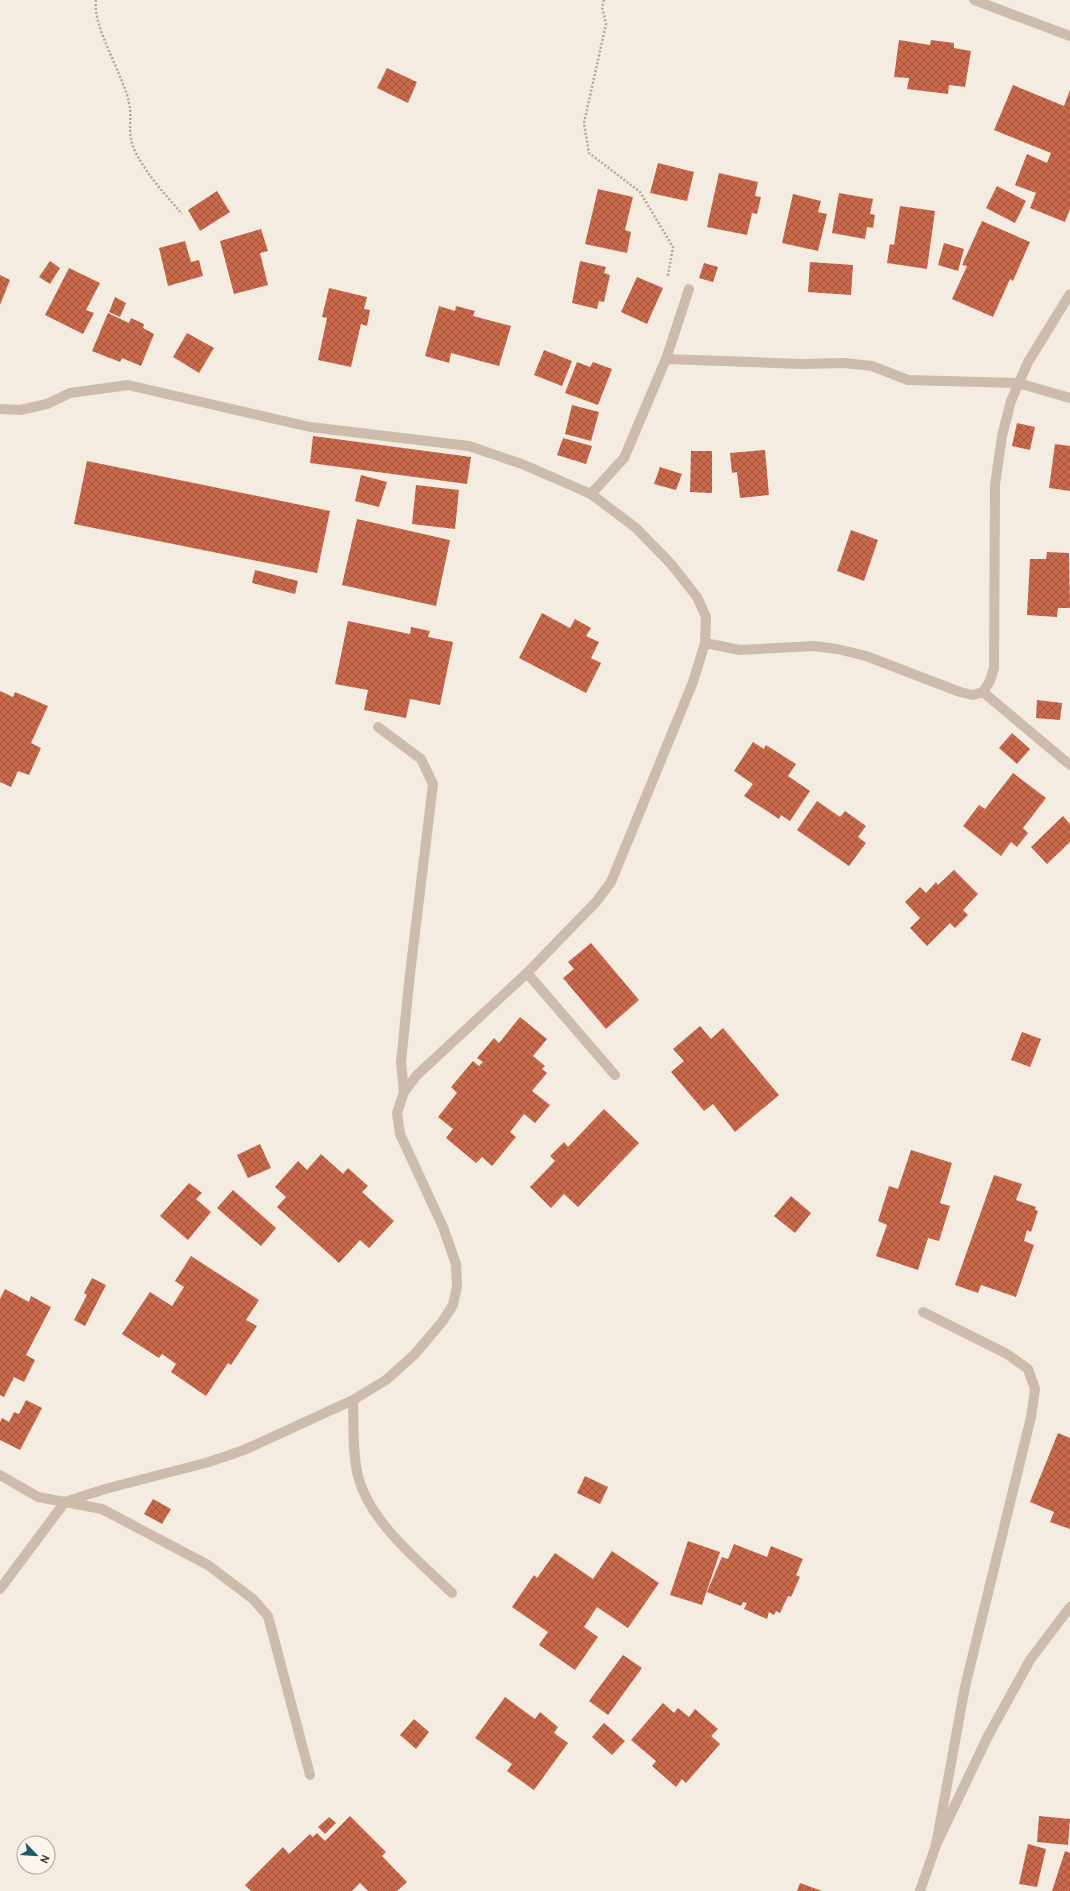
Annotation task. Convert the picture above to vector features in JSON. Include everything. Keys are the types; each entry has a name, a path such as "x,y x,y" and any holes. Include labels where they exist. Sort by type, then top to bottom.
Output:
{"street":[{"path":"974,0 1070,36"},
{"path":"591,494 624,458 666,359 689,289"},
{"path":"705,643 740,650 814,646 837,648 866,656 960,692 973,695 983,692 990,681 994,668 995,485 1002,436 1018,383 1028,362 1070,294"},
{"path":"666,359 802,364 844,363 872,366 908,380 1018,383 1070,398"},
{"path":"0,409 20,410 47,404 70,393 128,386 310,427 469,446 522,464 591,494 636,528 671,564 696,597 706,617 705,643 693,682 611,882 596,902 526,973 417,1075 404,1092 397,1113 400,1134 443,1226 456,1264 457,1286 453,1305 442,1322 414,1355 386,1380 353,1400 244,1450 208,1462 105,1489 65,1502 0,1589"},
{"path":"983,692 1070,765"},
{"path":"378,727 421,759 433,784 401,1062 404,1092"},
{"path":"526,973 615,1075"},
{"path":"923,1312 1007,1354 1028,1369 1035,1389 1031,1417 965,1687 936,1845"},
{"path":"353,1400 354,1444 358,1476 371,1506 394,1537 452,1593"},
{"path":"0,1475 38,1497 102,1509 208,1565 253,1599 268,1616 310,1775"},
{"path":"920,1891 936,1845 988,1736 1026,1667 1070,1607"}],"path":[{"path":"96,0 95,7 98,24 120,73 130,104 129,132 134,150 147,171 182,214"},
{"path":"604,0 602,7 606,24 584,123 589,153 640,192 673,247 668,275 689,289"}],"building":[{"path":"899,40 930,45 931,40 954,43 954,48 971,51 965,87 949,85 948,94 907,89 909,78 894,77"},
{"path":"387,68 417,82 408,103 377,88"},
{"path":"1013,85 1064,106 1070,90 1070,209 1065,222 1030,208 1036,193 1015,185 1027,154 1047,163 1051,153 994,130"},
{"path":"658,163 694,172 687,201 650,193"},
{"path":"719,173 758,182 755,196 761,197 757,214 752,213 747,235 707,227"},
{"path":"997,186 1026,201 1015,223 986,208"},
{"path":"598,189 633,197 625,230 631,232 627,253 585,244"},
{"path":"217,191 230,212 200,231 188,210"},
{"path":"839,193 873,199 870,214 875,215 873,228 867,227 865,239 832,233"},
{"path":"793,194 821,201 818,212 827,214 818,251 782,243"},
{"path":"900,206 935,211 927,269 887,263 890,244 894,245"},
{"path":"982,221 1030,242 1013,281 1010,279 993,317 952,299 967,266 962,265"},
{"path":"261,229 268,251 260,253 268,285 234,294 220,241"},
{"path":"185,241 191,262 199,260 203,276 168,286 159,248"},
{"path":"944,243 964,249 958,271 938,265"},
{"path":"50,261 60,268 50,284 39,277"},
{"path":"580,261 606,267 604,273 610,275 604,302 599,301 597,309 572,303"},
{"path":"810,262 853,265 851,295 808,292"},
{"path":"704,263 718,267 713,282 699,278"},
{"path":"69,268 100,283 86,310 94,313 83,334 45,315"},
{"path":"0,275 10,280 0,305"},
{"path":"637,277 663,288 647,324 621,312"},
{"path":"329,288 367,297 364,309 370,310 367,326 361,324 351,367 318,360 327,318 322,317"},
{"path":"115,297 126,303 120,317 109,312"},
{"path":"439,306 455,311 456,306 475,311 473,316 511,326 499,366 451,353 449,363 425,356"},
{"path":"108,313 129,323 131,318 144,324 143,328 154,334 141,366 122,358 120,362 92,351"},
{"path":"187,333 214,348 199,373 173,357"},
{"path":"544,350 572,361 562,386 534,375"},
{"path":"577,362 590,367 593,362 612,369 598,405 565,393"},
{"path":"572,405 599,412 591,441 565,434"},
{"path":"1017,423 1035,427 1030,450 1012,446"},
{"path":"313,436 471,457 467,484 310,463"},
{"path":"563,438 592,446 586,464 557,455"},
{"path":"1055,444 1070,446 1070,491 1049,488"},
{"path":"765,450 769,495 740,498 737,472 732,473 730,453"},
{"path":"691,451 712,451 712,493 690,492"},
{"path":"87,461 330,511 317,573 74,524"},
{"path":"660,467 682,474 676,490 654,484"},
{"path":"361,475 387,482 379,507 355,501"},
{"path":"416,485 459,490 455,529 412,524"},
{"path":"357,519 450,540 436,606 342,585"},
{"path":"851,530 878,540 864,581 837,571"},
{"path":"1047,552 1069,553 1070,608 1058,608 1057,617 1027,615 1030,559 1046,559"},
{"path":"255,570 298,581 295,594 252,583"},
{"path":"542,613 570,628 575,619 591,628 586,636 599,642 591,658 601,663 586,693 519,658"},
{"path":"348,621 410,634 411,627 430,631 428,637 453,642 440,705 410,699 406,718 364,710 368,690 335,684"},
{"path":"0,691 13,697 15,692 48,706 31,743 41,748 29,775 18,771 11,787 0,782"},
{"path":"1037,700 1062,703 1060,720 1036,718"},
{"path":"1012,733 1030,749 1017,764 999,748"},
{"path":"753,742 764,749 766,745 796,764 788,776 810,791 790,821 781,815 779,819 744,796 753,784 734,771"},
{"path":"1013,773 1046,798 1023,828 1028,833 1017,847 1011,842 1001,856 963,826 979,805 985,809"},
{"path":"817,801 840,817 845,811 866,826 858,837 866,843 849,866 797,830"},
{"path":"1063,816 1070,824 1070,842 1047,864 1031,847"},
{"path":"954,870 978,894 963,910 968,915 955,928 950,923 927,946 910,928 920,918 905,902 920,887 926,893 936,882 938,885"},
{"path":"591,943 639,1000 606,1029 563,978 574,969 568,962"},
{"path":"520,1017 547,1039 533,1056 545,1066 542,1069 547,1073 532,1091 550,1105 535,1123 524,1114 510,1132 516,1137 492,1166 482,1157 476,1163 446,1138 453,1129 438,1117 457,1093 451,1087 473,1061 479,1066 483,1062 477,1058 494,1038 499,1043"},
{"path":"700,1026 711,1039 723,1028 779,1095 735,1132 713,1104 704,1111 671,1072 684,1061 673,1049"},
{"path":"1022,1032 1041,1039 1030,1067 1011,1060"},
{"path":"604,1109 639,1143 578,1207 564,1194 551,1208 530,1187 555,1161 550,1156 564,1142 568,1147"},
{"path":"260,1144 271,1168 248,1178 237,1155"},
{"path":"911,1150 952,1163 940,1203 950,1206 939,1241 928,1238 918,1270 876,1256 887,1225 878,1221 889,1186 898,1189"},
{"path":"321,1154 343,1174 348,1168 368,1186 362,1192 394,1221 369,1248 360,1240 339,1263 277,1207 286,1197 275,1187 298,1161 307,1170"},
{"path":"994,1175 1022,1184 1016,1200 1036,1207 1035,1210 1038,1211 1031,1232 1027,1230 1024,1241 1034,1245 1016,1297 981,1285 978,1293 955,1285"},
{"path":"189,1183 202,1193 196,1199 211,1212 188,1240 160,1216"},
{"path":"233,1190 276,1228 261,1246 217,1208"},
{"path":"791,1196 811,1213 795,1233 774,1216"},
{"path":"191,1256 259,1300 246,1320 257,1326 231,1365 228,1363 206,1396 171,1372 176,1364 162,1354 159,1358 122,1334 150,1292 172,1306 184,1287 175,1281"},
{"path":"92,1278 106,1285 85,1326 74,1320 87,1295 84,1293"},
{"path":"5,1289 29,1302 31,1296 51,1307 26,1355 35,1360 24,1382 14,1377 4,1397 0,1395 0,1299"},
{"path":"26,1400 42,1408 20,1450 0,1440 0,1422 2,1418 9,1422 14,1412 19,1414"},
{"path":"1058,1433 1070,1438 1070,1529 1050,1522 1054,1512 1030,1502"},
{"path":"585,1476 608,1487 600,1504 577,1493"},
{"path":"153,1499 171,1509 162,1524 144,1514"},
{"path":"688,1541 720,1552 702,1605 670,1595"},
{"path":"734,1544 767,1557 771,1546 803,1559 796,1575 800,1577 791,1597 788,1596 780,1613 776,1611 774,1615 769,1612 767,1619 744,1609 747,1603 743,1602 741,1606 707,1592 722,1557 728,1559"},
{"path":"612,1551 659,1583 628,1628 597,1607 584,1627 598,1637 575,1670 539,1645 548,1632 512,1607 534,1575 537,1578 555,1553 593,1579"},
{"path":"623,1655 642,1668 608,1715 589,1701"},
{"path":"505,1697 535,1719 540,1712 558,1727 554,1733 568,1743 534,1790 507,1771 512,1764 475,1738"},
{"path":"663,1703 674,1713 678,1708 689,1717 695,1709 718,1729 711,1736 720,1744 686,1783 682,1779 676,1787 652,1766 656,1761 631,1740"},
{"path":"414,1719 429,1732 416,1749 400,1735"},
{"path":"604,1723 625,1741 612,1755 592,1737"},
{"path":"350,1816 386,1852 382,1856 407,1882 397,1891 368,1891 360,1883 352,1891 251,1891 245,1885 283,1847 289,1854 310,1834 313,1837 317,1833 325,1841"},
{"path":"1039,1816 1070,1819 1068,1845 1037,1842"},
{"path":"329,1817 336,1823 325,1834 318,1827"},
{"path":"1028,1844 1046,1849 1037,1887 1019,1884"},
{"path":"1065,1851 1070,1853 1070,1891 1052,1891"},
{"path":"800,1883 822,1891 797,1891"}]}
